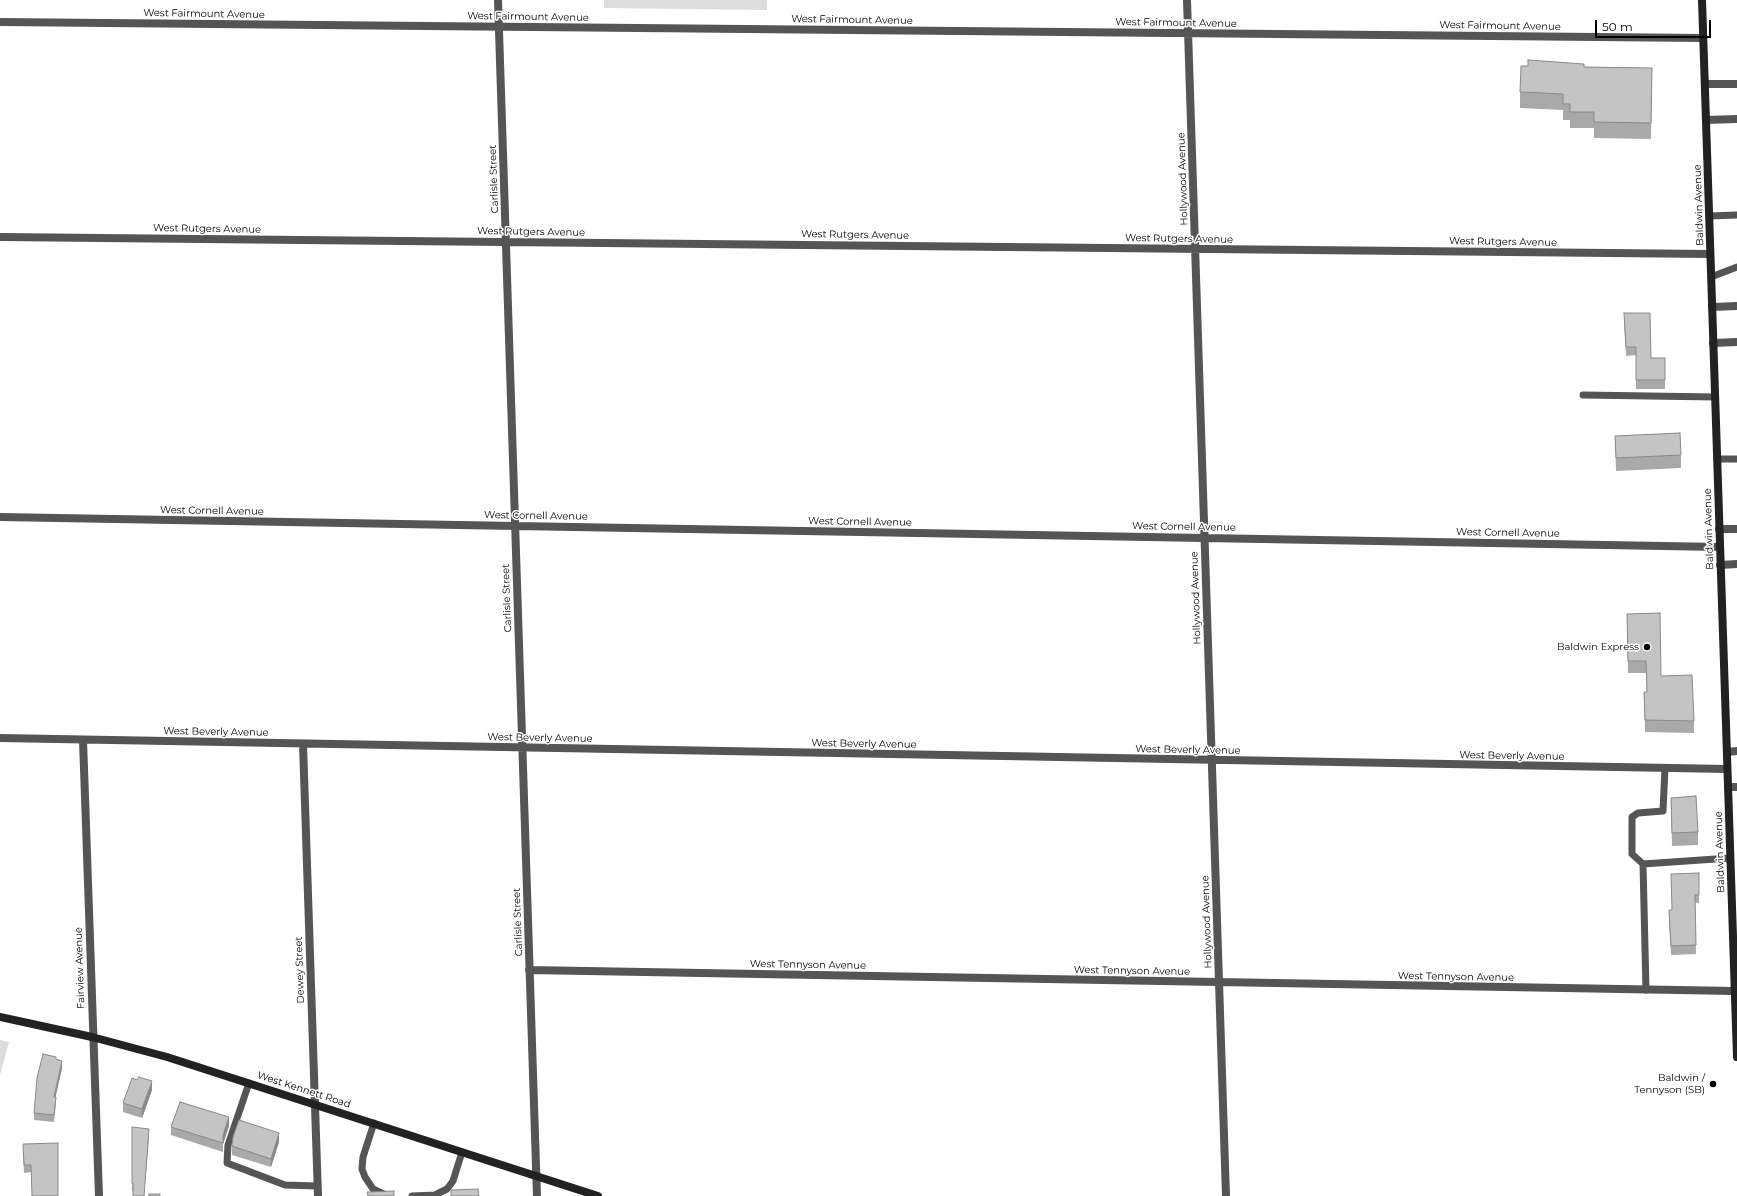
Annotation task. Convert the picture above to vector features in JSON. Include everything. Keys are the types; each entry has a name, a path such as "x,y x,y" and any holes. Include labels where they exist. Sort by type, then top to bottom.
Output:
{"main road":[{"name":"Baldwin Avenue","path":"1702,0 1730,858 1736,974 1735,992 1737,1056"},
{"name":"West Kennett Road","path":"0,1017 92,1037 167,1057 598,1196"}],"street":[{"name":"Carlisle Street","path":"498,0 537,1196"},
{"name":"Hollywood Avenue","path":"1187,0 1226,1196"},
{"name":"West Fairmount Avenue","path":"0,22 1704,38"},
{"path":"1705,84 1737,84"},
{"path":"1706,120 1737,119"},
{"name":"West Rutgers Avenue","path":"0,237 1710,254"},
{"path":"1712,307 1737,306"},
{"path":"1713,343 1737,342"},
{"name":"West Cornell Avenue","path":"0,517 1720,547"},
{"path":"1719,529 1737,529"},
{"path":"1720,565 1737,564"},
{"name":"West Beverly Avenue","path":"0,738 1727,769"},
{"name":"Fairview Avenue","path":"83,740 92,1037 99,1196"},
{"name":"Dewey Street","path":"303,744 318,1196"},
{"path":"1727,752 1737,751"},
{"path":"1728,787 1737,787"},
{"name":"West Tennyson Avenue","path":"530,970 1735,992"}],"lane":[{"path":"1709,216 1737,215"},
{"path":"1711,277 1737,267"},
{"path":"1583,395 1715,397"},
{"path":"1717,459 1737,459"},
{"path":"1665,768 1663,811 1638,813 1632,817 1632,854 1643,864 1730,858"},
{"path":"1643,864 1646,990"},
{"path":"249,1083 228,1145 228,1162 285,1185 317,1186"},
{"path":"374,1123 363,1157 362,1169 365,1177 373,1189 388,1196"},
{"path":"412,1196 435,1195 447,1189 453,1181 462,1152"}],"shaded area":[{"path":"604,0 767,0 767,10 604,8"},
{"path":"0,1040 9,1042 0,1075"}],"building":[{"path":"1528,60 1584,64 1584,67 1652,68 1651,123 1594,122 1594,112 1570,112 1570,104 1563,104 1563,94 1520,92 1521,66 1528,66"},
{"path":"1624,313 1650,313 1651,358 1665,358 1665,380 1636,380 1636,347 1626,347"},
{"path":"1680,433 1681,455 1616,458 1615,436"},
{"path":"1660,613 1661,676 1692,675 1694,721 1645,720 1644,692 1647,692 1646,661 1628,661 1627,614"},
{"path":"1696,796 1698,832 1672,833 1671,798"},
{"path":"1699,873 1699,895 1695,895 1696,945 1671,946 1669,910 1672,910 1671,874"},
{"path":"43,1054 56,1057 56,1059 62,1061 54,1097 56,1097 54,1115 34,1113 37,1078"},
{"path":"139,1077 152,1081 142,1109 123,1103 132,1078 137,1080"},
{"path":"180,1102 229,1117 223,1135 223,1143 171,1127"},
{"path":"239,1120 279,1133 271,1159 232,1146 233,1137"},
{"path":"132,1127 149,1129 144,1196 133,1196"},
{"path":"58,1143 58,1196 32,1196 31,1165 24,1165 23,1144"},
{"path":"478,1189 479,1196 451,1196 451,1190"},
{"path":"394,1191 394,1196 368,1196 367,1192"},
{"path":"149,1194 160,1194 160,1196 149,1196"}],"place":[{"name":"Baldwin Express","path":"1647,647"},
{"name":"Baldwin / Tennyson (SB)","path":"1713,1084"}]}
